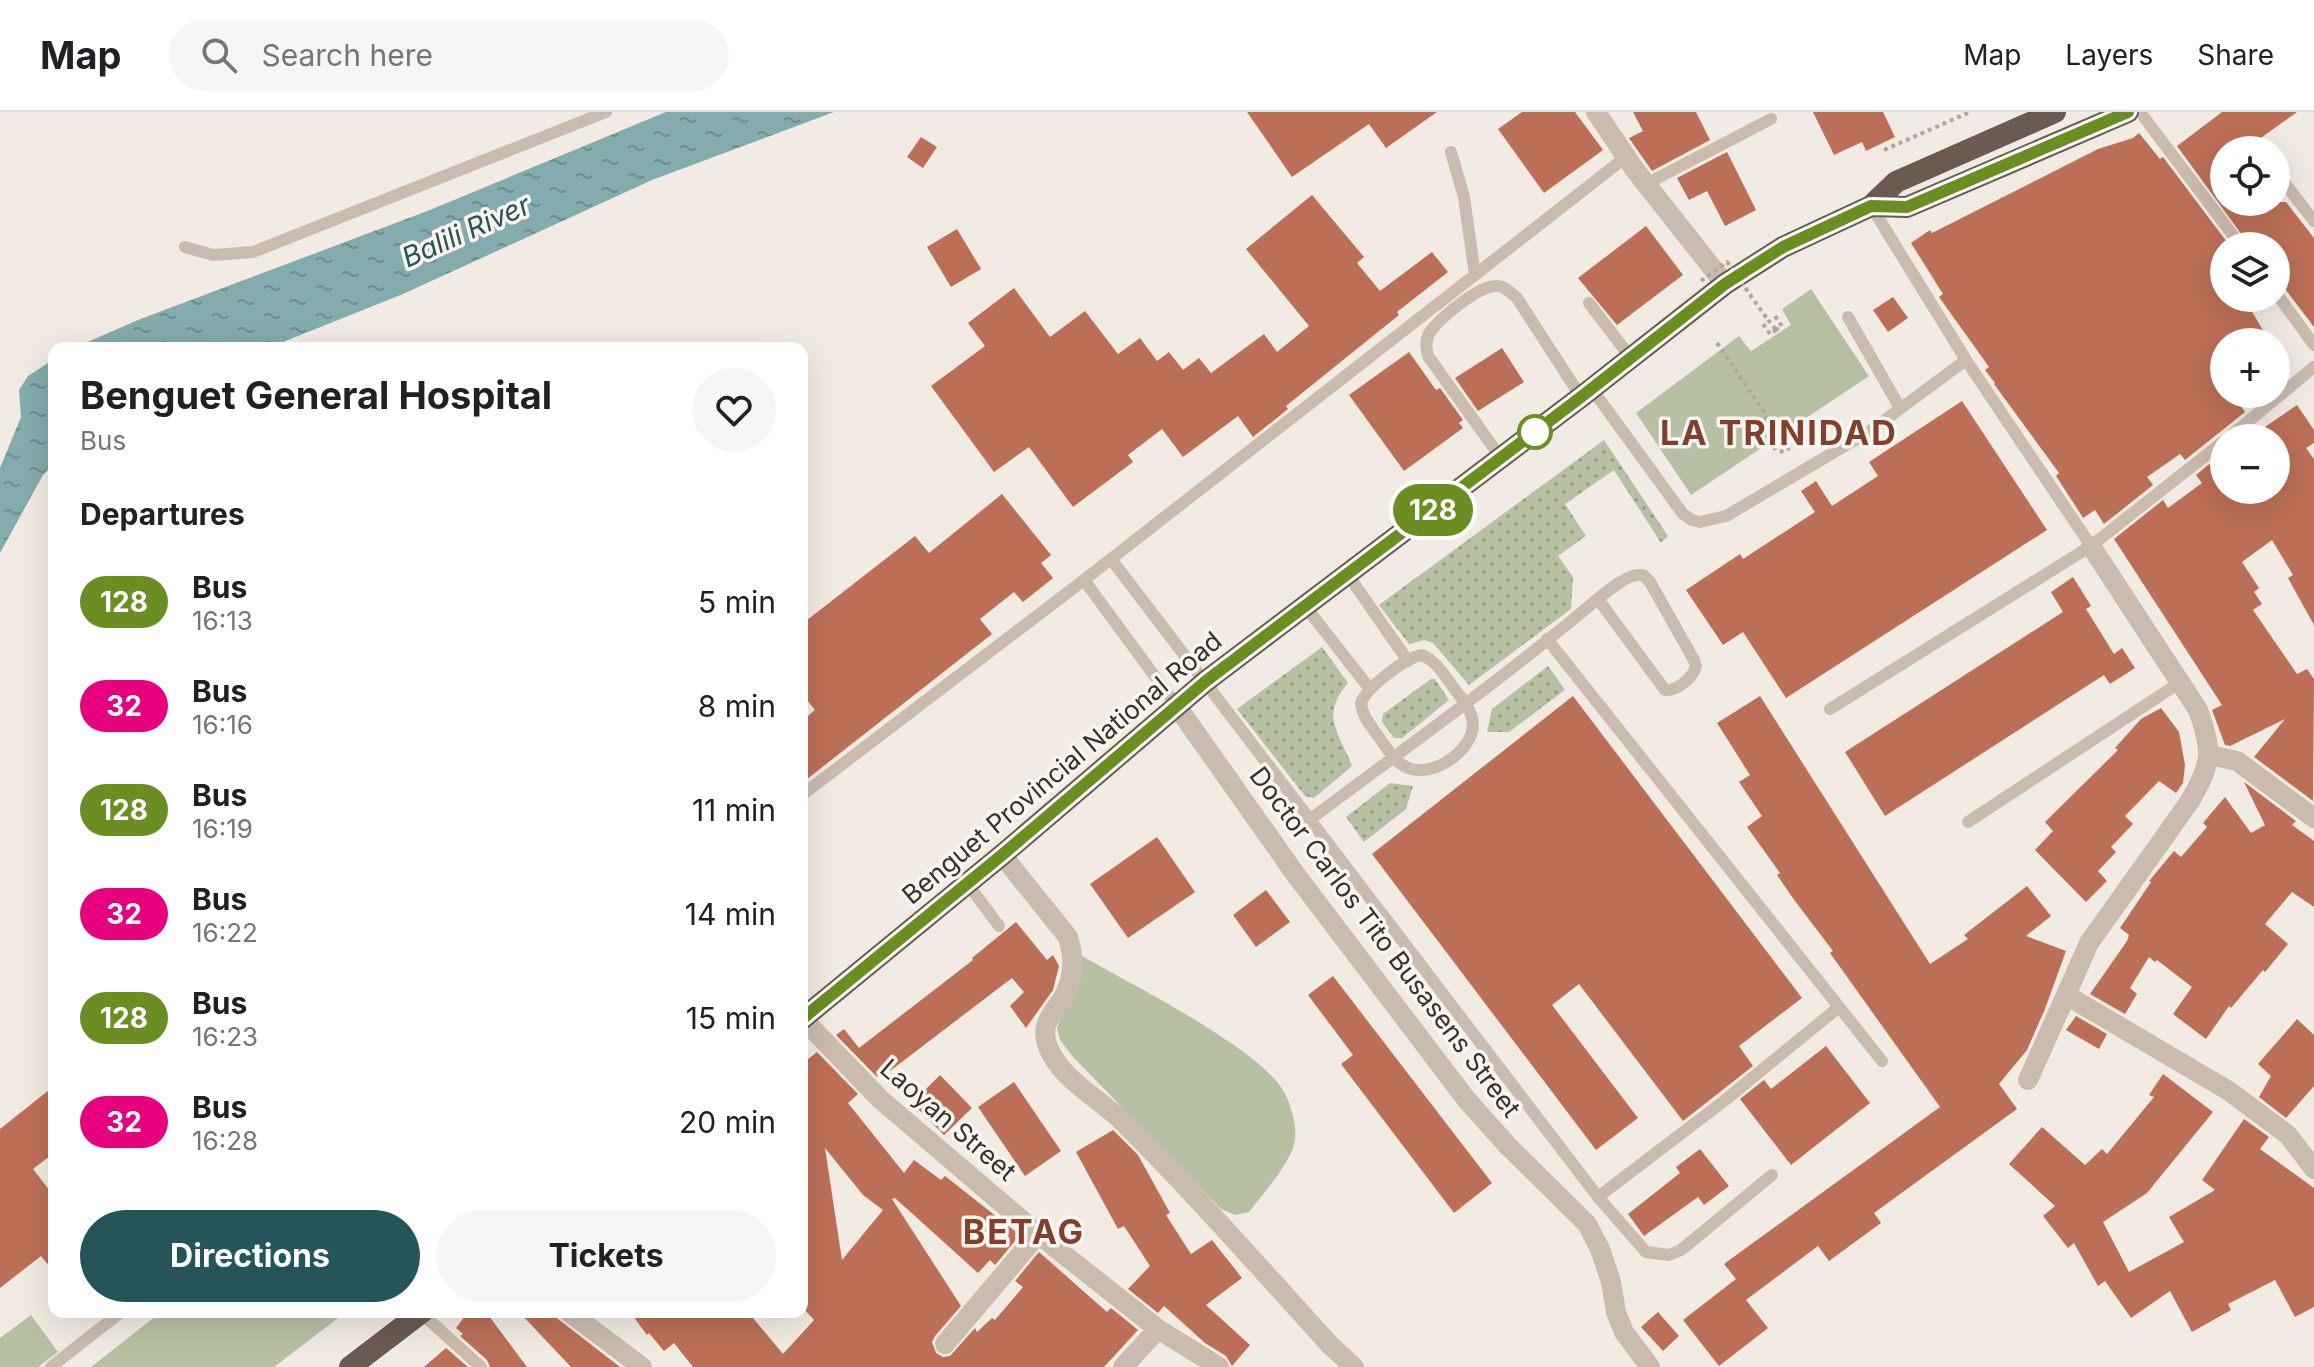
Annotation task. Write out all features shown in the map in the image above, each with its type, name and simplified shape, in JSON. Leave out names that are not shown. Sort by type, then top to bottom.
[{"type":"highway","name":"Benguet Provincial National Road","points":[[808,1014],[1002,855],[1206,681],[1725,284],[1783,247],[1871,206],[1896,182],[2055,112]]},
{"type":"highway","name":"Benguet Provincial National Road","points":[[1871,206],[1907,207],[2128,112]]},
{"type":"highway","points":[[350,1367],[413,1318]]},
{"type":"street","points":[[1596,112],[1646,184],[1725,284]]},
{"type":"street","points":[[2028,1080],[2089,943],[2190,801],[2201,782],[2210,755],[2198,710],[2091,546]]},
{"type":"street","name":"Doctor Carlos Tito Busasens Street","points":[[1176,705],[1296,875],[1466,1099],[1508,1146],[1587,1224],[1600,1249],[1624,1332],[1650,1367]]},
{"type":"street","points":[[2210,755],[2237,761],[2314,818]]},
{"type":"street","points":[[1002,855],[1068,937],[1073,952],[1073,970],[1064,995],[1045,1026],[1050,1055],[1066,1073],[1121,1120],[1354,1367]]},
{"type":"street","points":[[2066,995],[2229,1091],[2288,1135],[2314,1169]]},
{"type":"street","name":"Laoyan Street","points":[[808,1025],[880,1099],[1038,1234],[1158,1329],[1219,1367]]},
{"type":"street","points":[[945,1344],[1038,1234]]},
{"type":"street","points":[[577,1318],[642,1367]]},
{"type":"street","points":[[1123,1367],[1158,1329]]},
{"type":"lane","points":[[185,247],[213,255],[253,252],[606,112]]},
{"type":"lane","points":[[2140,112],[2230,232]]},
{"type":"lane","points":[[1646,184],[1771,119]]},
{"type":"lane","points":[[1451,152],[1464,197],[1475,275]]},
{"type":"lane","points":[[808,790],[1084,580],[1626,157]]},
{"type":"lane","points":[[2290,190],[2314,221]]},
{"type":"lane","points":[[1871,206],[1966,360],[2091,546]]},
{"type":"lane","points":[[1501,458],[1428,356],[1425,345],[1429,334],[1439,323],[1476,292],[1495,285],[1504,287],[1517,298],[1586,393],[1683,514],[1700,522],[1726,516],[1802,474],[1870,431],[1966,360]]},
{"type":"lane","points":[[1589,303],[1631,358]]},
{"type":"lane","points":[[2290,312],[2314,345]]},
{"type":"lane","points":[[1848,317],[1900,408]]},
{"type":"lane","points":[[2244,424],[2314,367]]},
{"type":"lane","points":[[1830,709],[2091,546],[2210,452]]},
{"type":"lane","points":[[1111,559],[1598,1197],[1646,1252],[1669,1255],[1681,1250],[1772,1175]]},
{"type":"lane","points":[[1348,575],[1408,661]]},
{"type":"lane","points":[[1308,821],[1466,703],[1598,599],[1630,576],[1643,575],[1650,582],[1694,660],[1696,666],[1693,674],[1674,690],[1665,690],[1598,599]]},
{"type":"lane","points":[[1084,580],[1176,705]]},
{"type":"lane","points":[[1305,606],[1370,689]]},
{"type":"lane","points":[[1547,639],[1882,1061]]},
{"type":"lane","points":[[1417,656],[1427,657],[1466,703],[1471,715],[1471,735],[1464,746],[1434,768],[1414,770],[1405,767],[1393,757],[1361,709],[1362,698],[1370,689],[1408,661],[1417,656]]},
{"type":"lane","points":[[1968,822],[2179,683]]},
{"type":"lane","points":[[967,883],[999,926]]},
{"type":"lane","points":[[1598,1197],[1724,1101],[1839,1007]]},
{"type":"lane","points":[[51,1367],[113,1318]]},
{"type":"lane","points":[[428,1318],[481,1367]]},
{"type":"path","points":[[1884,150],[1969,112]]},
{"type":"path","points":[[1701,281],[1727,262],[1776,330]]},
{"type":"path","points":[[1763,324],[1770,334],[1782,326],[1775,316]]},
{"type":"path","points":[[1717,343],[1766,415],[1787,423],[1795,434],[1795,443],[1784,452],[1776,450],[1767,440],[1766,415]]},
{"type":"path","points":[[1767,429],[1778,421]]},
{"type":"green space","points":[[1811,289],[1869,376],[1691,495],[1636,413],[1739,336],[1751,351],[1791,325],[1782,309]]},
{"type":"green space","points":[[1604,440],[1668,536],[1661,543],[1614,470],[1565,504],[1586,536],[1558,556],[1573,577],[1571,609],[1469,685],[1433,643],[1424,640],[1409,644],[1379,605]]},
{"type":"green space","points":[[1322,647],[1348,683],[1339,695],[1333,715],[1352,766],[1314,798],[1305,796],[1237,709]]},
{"type":"green space","points":[[1548,666],[1565,690],[1509,732],[1487,732],[1492,709]]},
{"type":"green space","points":[[1435,679],[1449,700],[1402,738],[1394,738],[1382,722],[1383,714]]},
{"type":"green space","points":[[1390,783],[1413,786],[1406,809],[1364,842],[1346,817]]},
{"type":"green space","points":[[1082,956],[1222,1037],[1271,1075],[1284,1092],[1294,1122],[1293,1149],[1276,1178],[1249,1212],[1235,1215],[1221,1209],[1060,1040],[1057,1028]]},
{"type":"green space","points":[[31,1315],[58,1352],[38,1367],[0,1367],[0,1338]]},
{"type":"green space","points":[[153,1318],[338,1318],[274,1367],[91,1367]]},
{"type":"water","name":"Balili River","points":[[666,112],[834,112],[652,180],[403,294],[283,342],[88,342],[138,320],[430,210]]},
{"type":"water","points":[[48,363],[48,470],[0,553],[0,468],[21,417],[19,390],[28,376]]},
{"type":"building","points":[[1247,112],[1437,112],[1386,148],[1369,124],[1292,177]]},
{"type":"building","points":[[1522,112],[1575,112],[1603,150],[1544,193],[1498,129]]},
{"type":"building","points":[[1633,112],[1696,112],[1710,140],[1652,171],[1629,138],[1643,131]]},
{"type":"building","points":[[1813,112],[1883,112],[1895,137],[1866,151],[1862,142],[1834,155]]},
{"type":"building","points":[[2222,112],[2297,112],[2264,136],[2210,136],[2210,191],[2177,146]]},
{"type":"building","points":[[2139,133],[2160,159],[2163,157],[2219,232],[2210,232],[2210,312],[2252,312],[2262,328],[2210,328],[2210,408],[2242,408],[2245,412],[2230,424],[2210,424],[2210,440],[2185,460],[2180,454],[2147,477],[2153,485],[2104,524],[2095,510],[2083,518],[2056,476],[2059,473],[1994,384],[1985,370],[1989,367],[1939,297],[1943,294],[1911,243],[1930,230],[1932,233],[2098,149],[2133,138]]},
{"type":"building","points":[[921,137],[937,147],[923,168],[907,157]]},
{"type":"building","points":[[1727,152],[1756,210],[1725,226],[1707,191],[1689,200],[1677,178]]},
{"type":"building","points":[[1312,195],[1364,257],[1357,263],[1380,291],[1432,252],[1448,272],[1397,312],[1399,315],[1286,406],[1288,409],[1253,437],[1238,416],[1183,457],[1162,429],[1128,455],[1133,462],[1073,507],[1029,447],[994,472],[931,386],[985,346],[968,323],[1014,288],[1050,337],[1085,311],[1118,354],[1140,338],[1157,361],[1169,352],[1183,370],[1199,358],[1211,373],[1264,334],[1277,352],[1309,326],[1246,249]]},
{"type":"building","points":[[2290,207],[2314,238],[2314,327],[2290,295],[2290,232],[2240,232],[2228,216],[2290,216]]},
{"type":"building","points":[[1646,226],[1683,275],[1617,325],[1578,278]]},
{"type":"building","points":[[957,229],[981,269],[951,287],[927,247]]},
{"type":"building","points":[[1893,297],[1908,318],[1888,332],[1873,310]]},
{"type":"building","points":[[1502,348],[1524,382],[1478,411],[1455,378]]},
{"type":"building","points":[[1409,352],[1436,390],[1440,388],[1463,420],[1459,423],[1463,428],[1404,471],[1349,395]]},
{"type":"building","points":[[1962,401],[2047,530],[1786,698],[1743,632],[1723,645],[1686,590],[1740,554],[1743,559],[1815,512],[1801,491],[1816,481],[1832,506],[1878,476],[1869,462]]},
{"type":"building","points":[[2297,405],[2314,430],[2314,443],[2306,448],[2314,459],[2314,625],[2288,578],[2293,575],[2272,540],[2242,562],[2259,588],[2254,592],[2262,604],[2253,610],[2297,674],[2307,669],[2314,679],[2313,801],[2254,757],[2285,719],[2230,746],[2225,745],[2212,710],[2222,705],[2114,539],[2163,500],[2168,508],[2202,483],[2196,475],[2210,464],[2210,504],[2290,504],[2290,424],[2269,424]]},
{"type":"building","points":[[1002,494],[1051,555],[1041,563],[1053,578],[1023,602],[1014,592],[980,619],[992,634],[808,778],[808,716],[815,710],[808,701],[808,619],[915,536],[929,553]]},
{"type":"building","points":[[2073,577],[2091,606],[2086,609],[2114,654],[2122,648],[2135,668],[2110,684],[2104,675],[1885,816],[1845,752],[2063,612],[2051,592]]},
{"type":"building","points":[[1573,696],[1802,998],[1739,1046],[1753,1066],[1683,1121],[1579,984],[1552,1005],[1638,1118],[1596,1150],[1372,854]]},
{"type":"building","points":[[1760,696],[1930,964],[1968,939],[1964,935],[2027,886],[2051,916],[2026,936],[2066,951],[2027,1050],[1999,1084],[2017,1109],[1874,1213],[1881,1223],[1829,1261],[1818,1246],[1746,1300],[1768,1328],[1719,1366],[1683,1320],[1736,1279],[1724,1264],[1940,1107],[1830,953],[1833,951],[1795,901],[1777,875],[1780,873],[1747,827],[1762,816],[1739,782],[1750,775],[1717,723]]},
{"type":"building","points":[[2161,708],[2179,732],[2185,765],[2183,783],[2176,793],[2159,781],[2125,816],[2133,824],[2111,847],[2116,852],[2098,871],[2107,881],[2086,902],[2035,850],[2053,831],[2045,822],[2118,750],[2115,748],[2141,719]]},
{"type":"building","points":[[2244,782],[2296,821],[2292,825],[2314,841],[2314,907],[2292,892],[2265,924],[2288,944],[2231,1008],[2229,1006],[2206,1039],[2173,1014],[2192,987],[2157,960],[2155,962],[2149,957],[2130,988],[2137,994],[2125,1014],[2090,994],[2127,941],[2129,935],[2120,928],[2149,881],[2174,851],[2181,857],[2207,827],[2203,823],[2225,797],[2251,833],[2265,825]]},
{"type":"building","points":[[1157,837],[1195,892],[1128,938],[1090,884]]},
{"type":"building","points":[[1266,890],[1290,922],[1256,947],[1233,915]]},
{"type":"building","points":[[1016,922],[1047,960],[1053,955],[1059,966],[1053,990],[1026,1028],[1010,1006],[1024,992],[1012,978],[890,1071],[888,1068],[877,1077],[836,1035],[844,1029],[859,1048],[973,960]]},
{"type":"building","points":[[1333,976],[1492,1183],[1454,1213],[1341,1064],[1353,1055],[1308,995]]},
{"type":"building","points":[[2076,1016],[2107,1034],[2099,1049],[2066,1030]]},
{"type":"building","points":[[2297,1019],[2314,1035],[2314,1086],[2286,1118],[2259,1097],[2271,1076],[2258,1064]]},
{"type":"building","points":[[1826,1046],[1870,1103],[1791,1165],[1740,1099],[1764,1080],[1771,1089]]},
{"type":"building","points":[[817,1052],[858,1094],[848,1103],[904,1173],[914,1160],[941,1180],[945,1176],[1020,1235],[995,1265],[990,1260],[978,1273],[895,1198],[892,1199],[961,1306],[935,1336],[932,1342],[936,1353],[943,1357],[950,1356],[975,1328],[977,1332],[992,1318],[995,1320],[1023,1287],[1015,1281],[1039,1252],[1107,1312],[1111,1308],[1138,1330],[1104,1367],[693,1367],[674,1343],[664,1351],[634,1318],[753,1318],[783,1354],[814,1320],[808,1314],[808,1059]],"holes":[[[825,1148],[863,1195],[883,1210],[842,1260]]]},
{"type":"building","points":[[2163,1074],[2213,1112],[2147,1193],[2103,1222],[2129,1272],[2184,1242],[2169,1217],[2215,1190],[2202,1180],[2244,1119],[2269,1137],[2260,1149],[2314,1188],[2314,1307],[2295,1317],[2275,1280],[2228,1304],[2231,1310],[2192,1332],[2170,1291],[2131,1318],[2105,1281],[2098,1286],[2074,1243],[2068,1248],[2043,1216],[2055,1206],[2009,1164],[2042,1127],[2085,1165],[2102,1149],[2107,1154],[2154,1097],[2149,1095]]},
{"type":"building","points":[[940,1075],[972,1108],[944,1135],[912,1103]]},
{"type":"building","points":[[1014,1082],[1061,1151],[1025,1176],[978,1107]]},
{"type":"building","points":[[48,1091],[48,1158],[33,1169],[48,1188],[48,1265],[41,1256],[0,1288],[0,1129]]},
{"type":"building","points":[[1113,1130],[1138,1155],[1170,1213],[1166,1215],[1191,1254],[1212,1240],[1242,1278],[1206,1305],[1250,1345],[1232,1366],[1226,1356],[1205,1343],[1164,1306],[1158,1313],[1128,1289],[1150,1266],[1124,1226],[1118,1229],[1076,1152]]},
{"type":"building","points":[[1700,1149],[1729,1186],[1704,1205],[1698,1197],[1644,1236],[1628,1214],[1680,1173],[1676,1167]]},
{"type":"building","points":[[1658,1312],[1679,1336],[1663,1351],[1641,1327]]},
{"type":"building","points":[[464,1318],[490,1318],[527,1367],[490,1367],[456,1328]]},
{"type":"building","points":[[525,1318],[557,1318],[620,1367],[571,1367]]},
{"type":"building","points":[[446,1348],[468,1367],[424,1367]]},
{"type":"bus line","name":"128","points":[[808,1014],[1002,855],[1206,681],[1725,284],[1783,247],[1871,206],[1907,207],[2128,112]]},
{"type":"district","name":"LA TRINIDAD","points":[[1779,433]]},
{"type":"district","name":"BETAG","points":[[1024,1232]]}]
